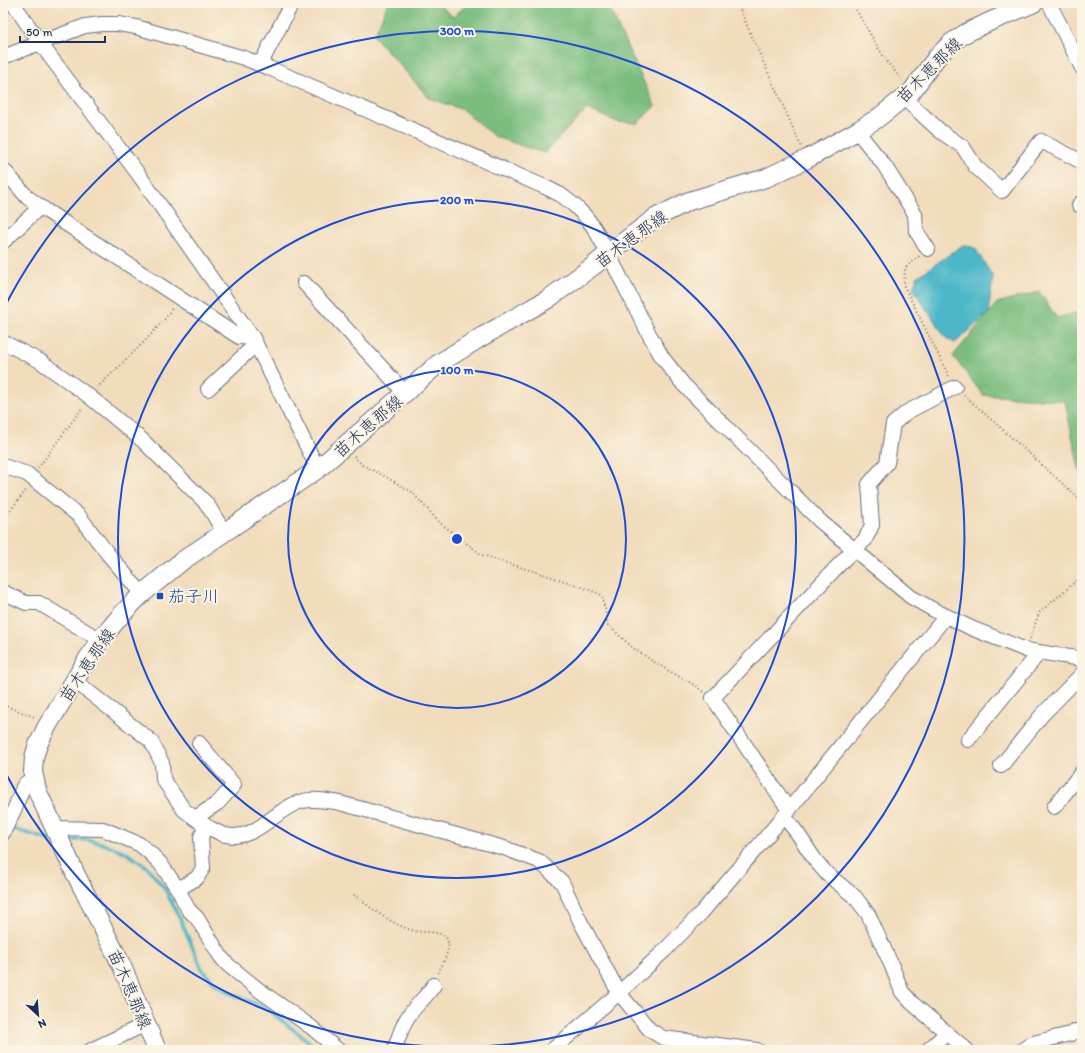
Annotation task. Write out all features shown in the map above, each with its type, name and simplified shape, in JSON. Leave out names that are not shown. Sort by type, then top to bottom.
[{"type":"main road","name":"苗木恵那線","points":[[157,1050],[121,964],[75,873],[33,778],[34,756],[38,745],[100,640],[123,613],[142,594],[182,561],[318,469],[438,364],[548,299],[656,218],[680,205],[766,178],[806,159],[858,131],[908,94],[937,57],[951,43],[966,33],[988,22],[1031,4]]},
{"type":"street","points":[[13,3],[40,43],[139,175],[254,341],[318,469]]},
{"type":"street","points":[[260,64],[292,3]]},
{"type":"street","points":[[1049,3],[1082,68]]},
{"type":"street","points":[[3,57],[85,26],[118,24],[143,29],[260,64],[556,192],[574,205],[595,229],[662,357],[683,384],[820,521],[911,597],[946,616],[1033,651],[1082,659]]},
{"type":"street","points":[[908,94],[940,131],[963,147],[975,166],[1002,191],[1041,141],[1082,162]]},
{"type":"street","points":[[858,131],[884,165],[915,214],[916,231],[928,249]]},
{"type":"street","points":[[3,169],[27,197],[40,207],[239,337],[254,341]]},
{"type":"street","points":[[3,242],[40,207]]},
{"type":"street","points":[[304,284],[405,392]]},
{"type":"street","points":[[208,389],[254,341]]},
{"type":"street","points":[[3,342],[40,362],[90,397],[142,440],[207,504],[224,532]]},
{"type":"street","points":[[955,387],[907,412],[893,424],[887,463],[869,484],[872,525],[865,540],[853,550],[713,698],[787,813],[798,834],[815,860],[827,874],[855,897],[868,914],[902,992],[912,1003],[967,1050]]},
{"type":"street","points":[[3,466],[28,474],[79,516],[108,554],[142,594]]},
{"type":"street","points":[[3,592],[26,603],[39,603],[100,640]]},
{"type":"street","points":[[552,1050],[619,993],[664,952],[702,912],[787,813],[946,616]]},
{"type":"street","points":[[968,740],[1033,651]]},
{"type":"street","points":[[1001,766],[1042,715],[1082,674]]},
{"type":"street","points":[[75,681],[151,741],[162,763],[163,779],[184,810],[201,822],[225,835],[236,836],[247,834],[289,807],[302,801],[319,799],[340,803],[504,848],[539,861],[562,882],[580,921],[619,993],[650,1030],[663,1038],[758,1050]]},
{"type":"street","points":[[178,889],[197,878],[203,868],[201,822],[234,785],[199,743]]},
{"type":"street","points":[[1054,807],[1082,772]]},
{"type":"street","points":[[3,833],[10,820],[23,786],[33,778]]},
{"type":"street","points":[[58,837],[103,829],[139,844],[160,863],[178,889],[188,909],[197,918],[221,957],[228,965],[259,990],[311,1027],[338,1050]]},
{"type":"street","points":[[394,1050],[405,1021],[434,985]]},
{"type":"street","points":[[91,1050],[146,1024]]},
{"type":"street","points":[[1022,1050],[1033,1042],[1082,1030]]},
{"type":"street","points":[[928,1050],[947,1033]]},
{"type":"path","points":[[737,3],[806,159]]},
{"type":"path","points":[[852,3],[886,61],[908,94]]},
{"type":"path","points":[[928,249],[905,268],[904,286],[955,387],[1082,501]]},
{"type":"path","points":[[3,520],[90,397],[164,320],[179,298]]},
{"type":"path","points":[[345,446],[362,465],[379,472],[412,492],[439,522],[482,555],[577,584],[602,595],[608,625],[633,648],[657,664],[696,686],[709,698],[713,698]]},
{"type":"path","points":[[1033,651],[1039,613],[1082,576]]},
{"type":"path","points":[[3,705],[50,723]]},
{"type":"path","points":[[354,895],[376,912],[405,928],[442,934],[447,939],[447,952],[434,985]]},
{"type":"green space","points":[[388,3],[437,3],[453,17],[469,3],[607,3],[655,106],[638,123],[617,122],[587,109],[544,153],[495,137],[463,110],[429,98],[374,36]]},
{"type":"green space","points":[[1039,292],[1057,318],[1082,311],[1082,473],[1079,469],[1065,401],[983,395],[953,356],[997,303]]},
{"type":"water","points":[[963,245],[975,248],[993,277],[988,314],[955,343],[946,338],[913,289],[917,277]]},
{"type":"waterway","points":[[10,828],[54,840]]},
{"type":"waterway","points":[[66,840],[87,840],[101,843],[125,852],[147,867],[165,889],[202,969],[215,984],[232,994],[264,1007],[320,1050]]},
{"type":"place","name":"茄子川","points":[[160,596]]}]
